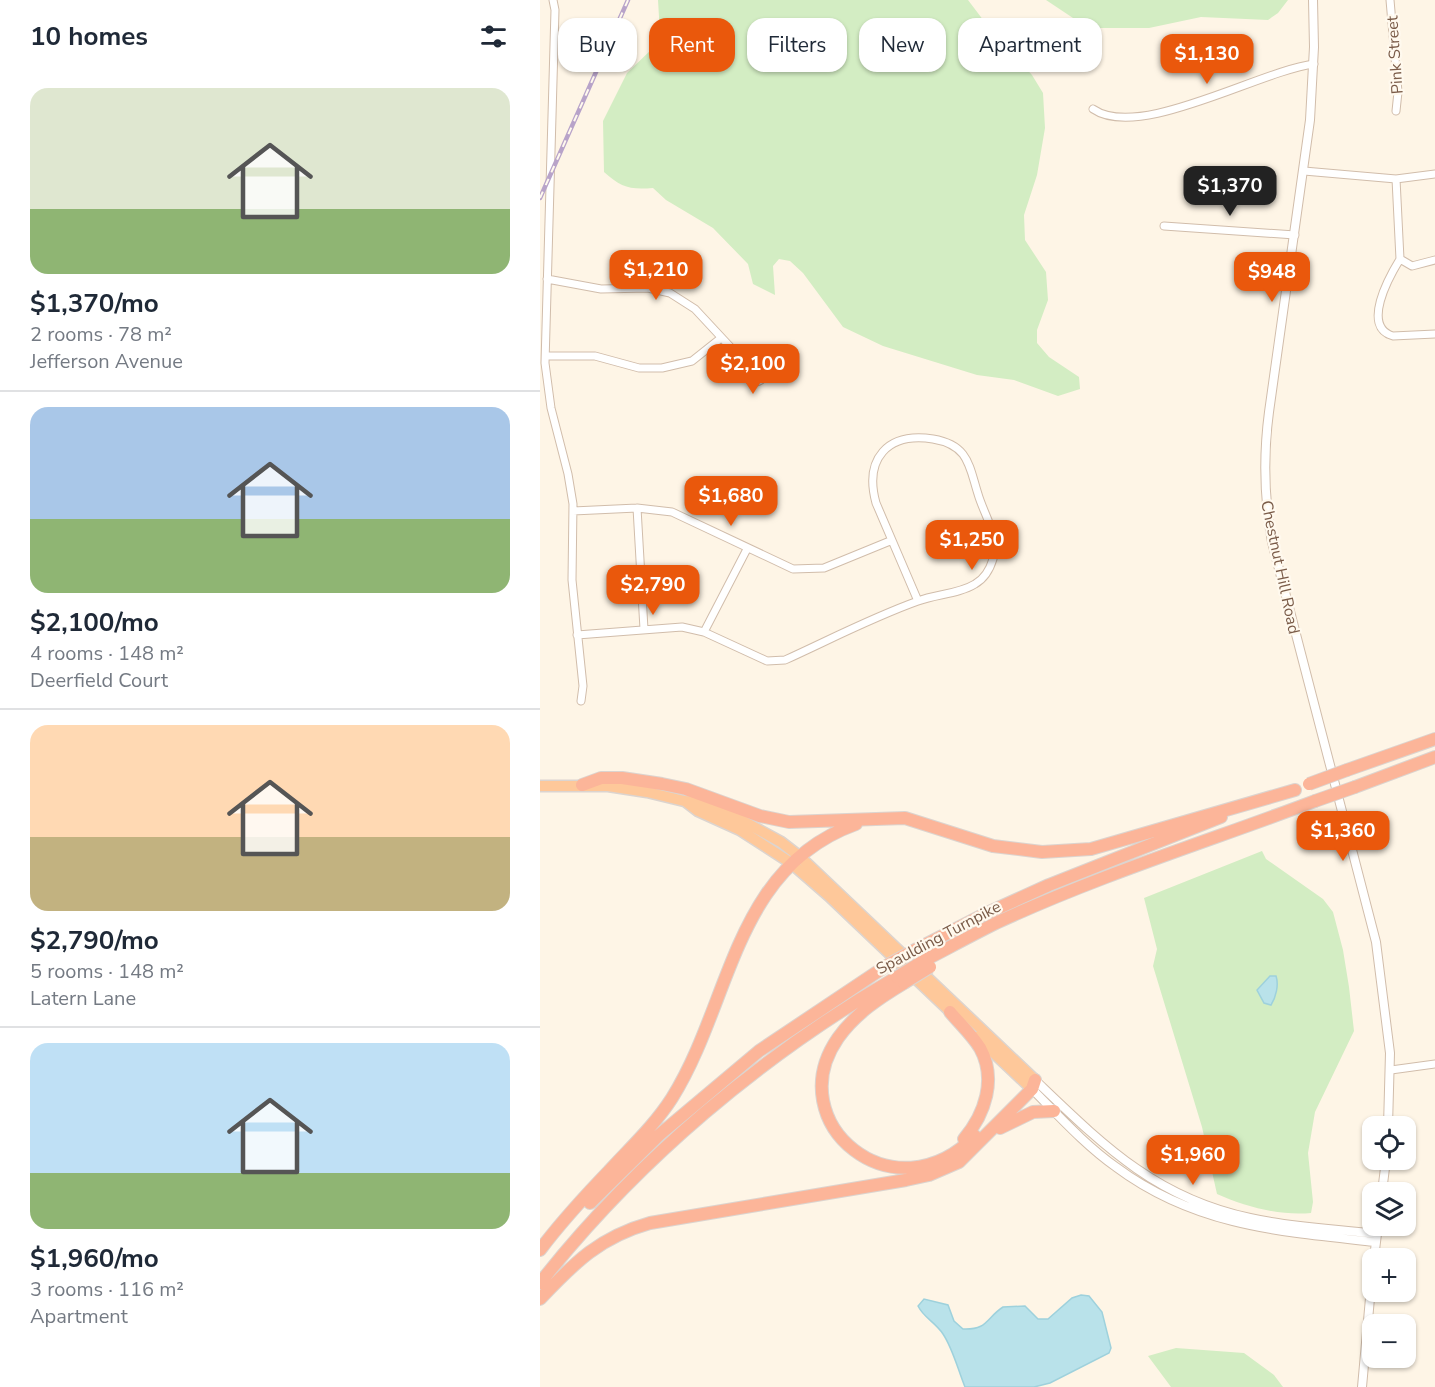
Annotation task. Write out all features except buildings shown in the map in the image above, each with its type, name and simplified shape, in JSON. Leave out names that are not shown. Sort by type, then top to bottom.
[{"type":"highway","name":"Spaulding Turnpike","points":[[540,1260],[614,1177],[699,1100],[759,1051],[885,966],[985,914],[1104,862],[1295,789],[1435,739]]},
{"type":"highway","name":"Spaulding Turnpike","points":[[540,1282],[601,1212],[692,1125],[744,1081],[814,1029],[997,923],[1152,860],[1430,759]]},
{"type":"highway","points":[[582,785],[601,778],[621,778],[686,789],[760,816],[789,822],[905,818],[921,821],[971,840],[1000,848],[1058,852],[1091,849],[1295,789]]},
{"type":"highway","points":[[540,786],[608,786],[684,801],[702,802],[781,842],[830,896],[950,1012],[1031,1084]]},
{"type":"highway","points":[[540,1250],[599,1181],[647,1131],[672,1098],[686,1073],[753,913],[780,873],[824,837],[874,818]]},
{"type":"highway","points":[[795,859],[1031,1084]]},
{"type":"highway","points":[[900,980],[867,1007],[838,1038],[827,1060],[823,1085],[824,1100],[832,1125],[842,1140],[866,1159],[887,1167],[902,1168],[938,1161],[952,1156],[967,1144],[1031,1084]]},
{"type":"highway","points":[[938,1161],[965,1139],[978,1122],[985,1105],[988,1086],[987,1068],[980,1048],[950,1012]]},
{"type":"highway","points":[[980,1143],[1031,1084]]},
{"type":"highway","points":[[540,1299],[579,1259],[607,1239],[633,1228],[650,1223],[928,1175],[959,1162],[997,1129],[1024,1115],[1041,1110],[1054,1111]]},
{"type":"street","points":[[553,0],[555,10],[546,356],[549,393],[568,474],[573,511],[572,580],[583,686],[581,701]]},
{"type":"street","name":"Chestnut Hill Road","points":[[1313,0],[1314,64],[1304,171],[1266,430],[1264,467],[1266,501],[1272,542],[1376,942],[1391,1071],[1389,1116]]},
{"type":"street","name":"Pink Street","points":[[1390,0],[1398,92],[1396,111]]},
{"type":"street","points":[[1094,109],[1107,117],[1118,119],[1152,115],[1286,69],[1314,64]]},
{"type":"street","points":[[1304,171],[1396,179],[1435,174]]},
{"type":"street","points":[[1396,179],[1400,259],[1383,294],[1377,318],[1378,324],[1387,334],[1393,336],[1435,334]]},
{"type":"street","points":[[1164,226],[1296,235]]},
{"type":"street","points":[[1400,259],[1412,266],[1435,260]]},
{"type":"street","points":[[547,279],[601,289],[640,287],[664,291],[695,309],[748,366]]},
{"type":"street","points":[[546,356],[595,356],[639,368],[662,368],[692,361],[722,338]]},
{"type":"street","points":[[577,635],[682,627],[704,632],[767,661],[785,660],[918,601],[974,585],[985,575],[993,560],[995,538],[977,491],[973,470],[959,449],[947,443],[922,438],[897,442],[883,451],[874,463],[872,489],[890,541],[918,601]]},
{"type":"street","points":[[637,508],[644,629]]},
{"type":"street","points":[[573,511],[657,508],[672,512],[793,569],[812,570],[841,562],[890,541]]},
{"type":"street","points":[[704,632],[747,549]]},
{"type":"street","points":[[1391,1071],[1435,1064]]},
{"type":"street","points":[[1031,1084],[1054,1111],[1120,1171],[1188,1208],[1228,1222],[1263,1229],[1362,1233]]},
{"type":"street","points":[[1031,1084],[1115,1155],[1146,1176],[1185,1197],[1250,1218],[1362,1232]]},
{"type":"street","points":[[1362,1387],[1370,1302]]},
{"type":"green space","points":[[658,0],[968,0],[982,18],[958,18],[958,72],[1029,72],[1043,93],[1045,128],[1037,175],[1024,215],[1025,240],[1046,272],[1048,300],[1037,330],[1037,343],[1049,357],[1079,377],[1080,389],[1058,396],[1014,380],[977,375],[883,346],[843,327],[803,273],[790,261],[779,259],[773,266],[775,295],[753,284],[748,264],[713,228],[666,200],[653,188],[626,186],[604,172],[603,121],[627,73],[637,72],[637,63],[649,52],[649,72],[735,72],[735,18],[659,18]]},
{"type":"green space","points":[[1046,0],[1288,0],[1278,13],[1268,20],[1201,17],[1149,28],[1102,28],[1102,18],[1073,18]]},
{"type":"green space","points":[[1262,851],[1266,859],[1323,899],[1333,912],[1343,950],[1349,987],[1354,1031],[1315,1112],[1308,1153],[1313,1202],[1311,1213],[1264,1210],[1217,1194],[1202,1127],[1153,966],[1157,949],[1144,898]]},
{"type":"green space","points":[[1176,1348],[1244,1353],[1274,1375],[1283,1387],[1171,1387],[1148,1356]]},
{"type":"water","points":[[1270,976],[1276,976],[1277,983],[1276,995],[1271,1005],[1264,1003],[1257,990]]},
{"type":"water","points":[[1081,1295],[1089,1296],[1102,1312],[1111,1348],[1109,1353],[1050,1383],[1034,1387],[965,1387],[947,1340],[918,1306],[924,1299],[948,1305],[954,1321],[963,1329],[971,1329],[982,1325],[1003,1307],[1025,1306],[1038,1319],[1048,1319],[1072,1298]]},
{"type":"railway","points":[[540,198],[628,0]]}]
